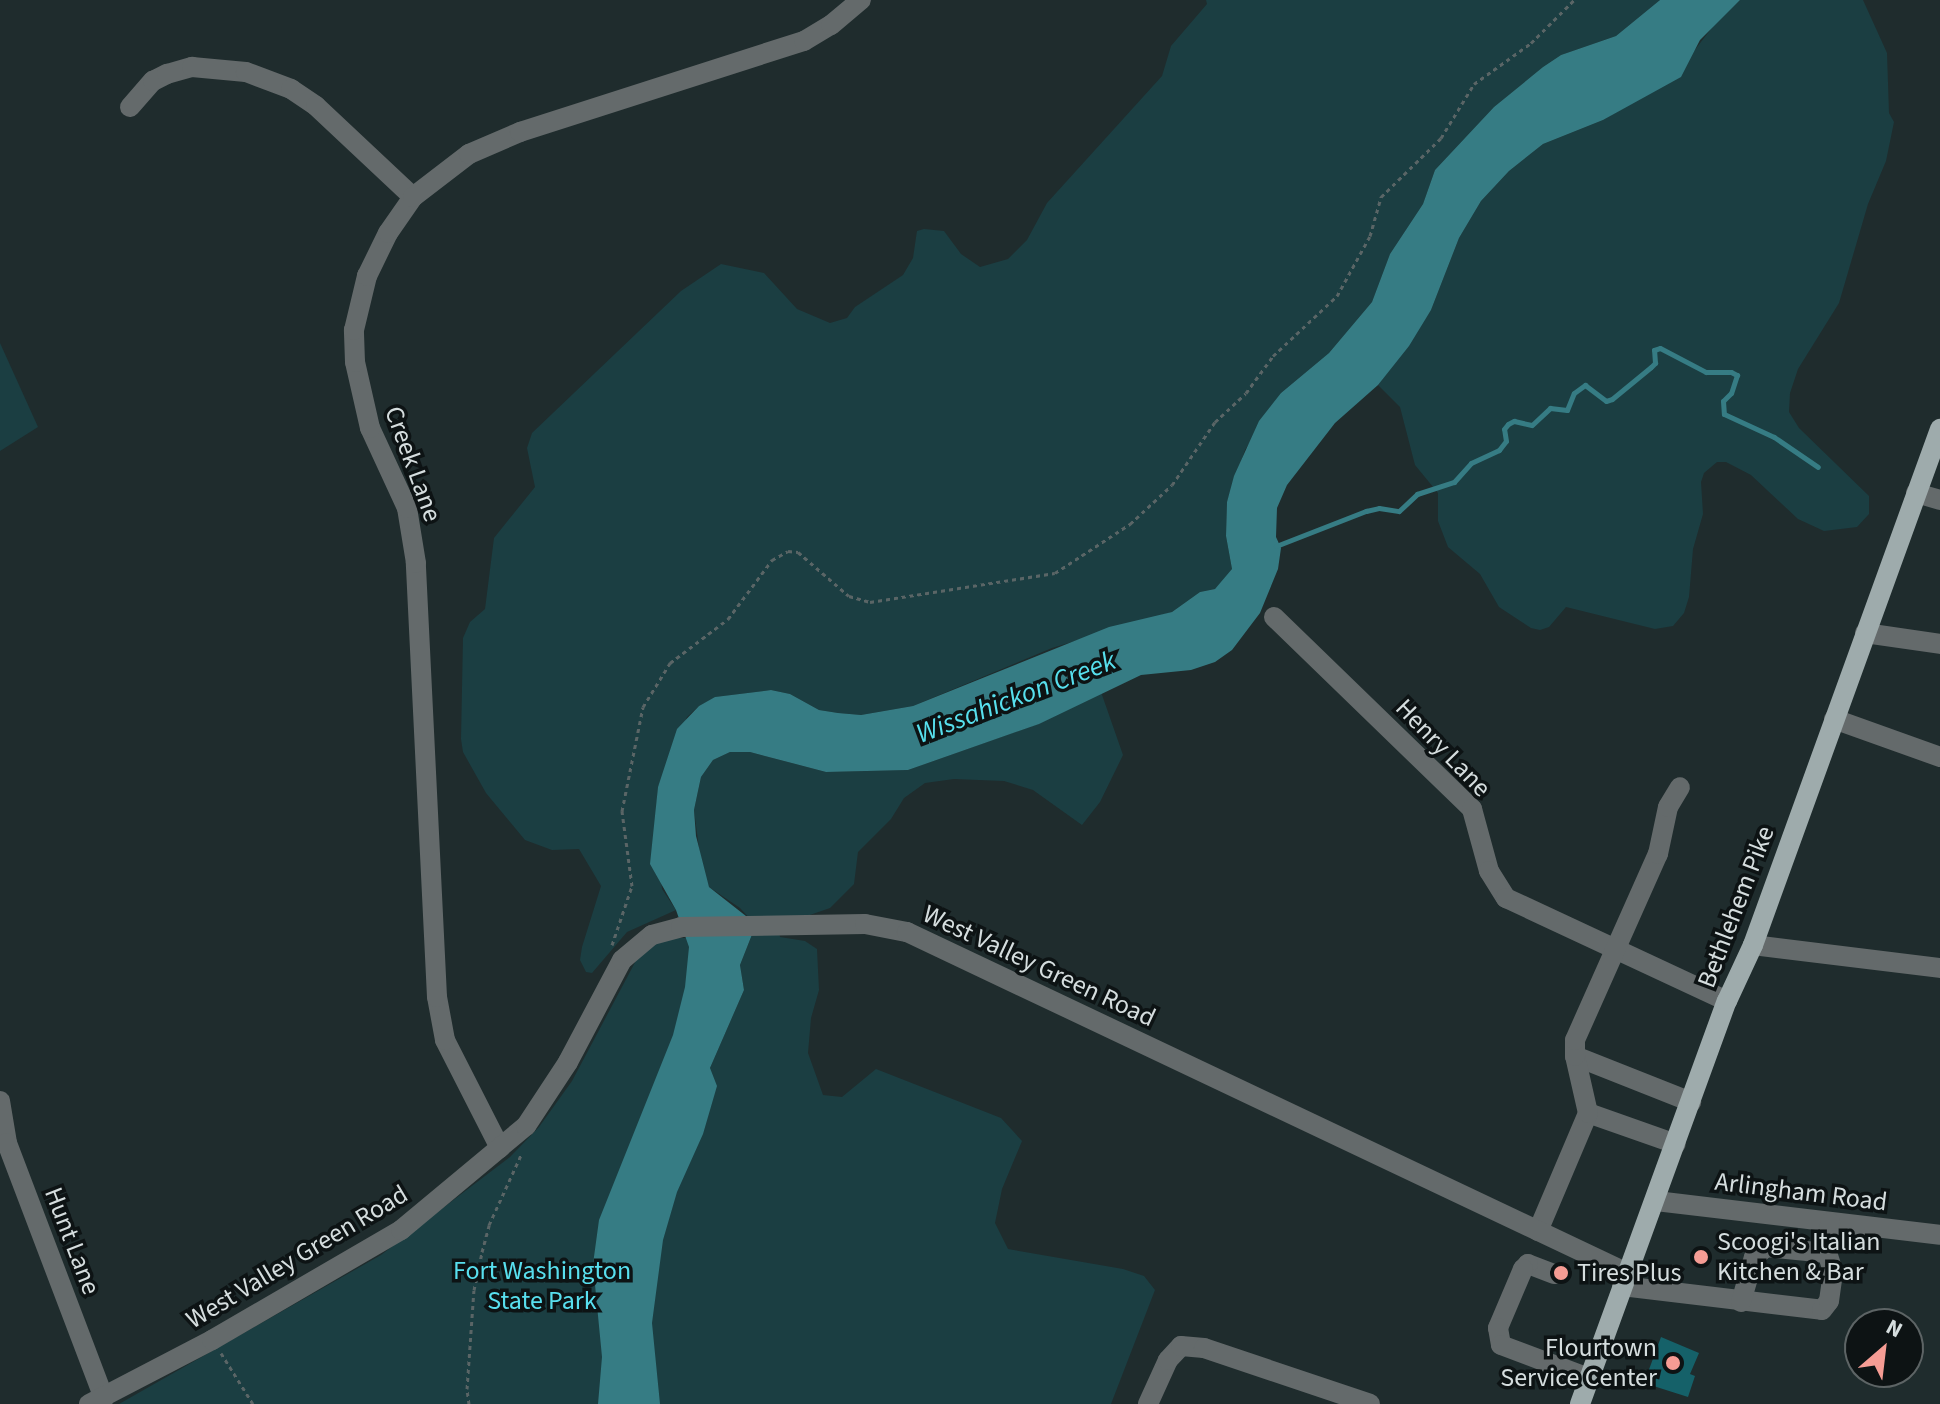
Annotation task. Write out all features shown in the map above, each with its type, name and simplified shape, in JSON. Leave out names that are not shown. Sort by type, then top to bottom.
[{"type":"main road","name":"Bethlehem Pike","points":[[1580,1404],[1727,1001],[1753,945],[1940,429]]},
{"type":"street","name":"Creek Lane","points":[[500,1148],[445,1040],[437,985],[411,523],[402,494],[370,428],[355,362],[354,330],[367,276],[388,233],[413,197],[449,166],[494,142],[804,41],[831,25],[861,0]]},
{"type":"street","points":[[130,107],[153,81],[167,74],[192,67],[246,72],[280,84],[316,106],[413,197]]},
{"type":"street","points":[[1916,493],[1940,500]]},
{"type":"street","name":"Henry Lane","points":[[1274,617],[1472,809],[1489,871],[1506,898],[1727,1001]]},
{"type":"street","points":[[1865,633],[1940,644]]},
{"type":"street","points":[[1834,719],[1940,757]]},
{"type":"street","points":[[1538,1231],[1588,1113],[1575,1056],[1575,1040],[1658,854],[1668,807],[1680,787]]},
{"type":"street","name":"West Valley Green Road","points":[[96,1401],[212,1340],[401,1230],[526,1126],[568,1062],[622,960],[652,935],[681,927],[865,924],[907,932],[1538,1231],[1625,1280],[1741,1302],[1822,1310],[1829,1301],[1830,1262]]},
{"type":"street","points":[[1753,945],[1940,968]]},
{"type":"street","points":[[1575,1056],[1691,1102]]},
{"type":"street","name":"Hunt Lane","points":[[0,1101],[7,1143],[96,1401]]},
{"type":"street","points":[[1588,1113],[1676,1144]]},
{"type":"street","name":"Arlingham Road","points":[[1656,1201],[1940,1235]]},
{"type":"street","points":[[1741,1302],[1754,1257],[1766,1247],[1830,1262],[1830,1222]]},
{"type":"street","points":[[1554,1274],[1528,1264],[1523,1269],[1498,1328],[1501,1345],[1589,1378]]},
{"type":"street","points":[[1148,1404],[1168,1360],[1181,1346],[1204,1348],[1370,1404]]},
{"type":"path","points":[[626,905],[633,875],[622,811],[643,707],[670,663],[728,619],[772,560],[788,551],[798,552],[808,557],[849,596],[870,602],[1055,573],[1130,524],[1172,485],[1215,422],[1246,393],[1273,356],[1337,296],[1366,245],[1381,197],[1441,138],[1474,84],[1531,43],[1574,0]]},
{"type":"path","points":[[469,1404],[467,1389],[474,1290],[482,1252],[489,1225],[526,1145]]},
{"type":"path","points":[[212,1340],[253,1404]]},
{"type":"green space","points":[[1206,0],[1660,0],[1616,36],[1561,55],[1543,67],[1494,107],[1435,170],[1423,204],[1390,254],[1372,302],[1329,353],[1281,393],[1245,450],[1227,502],[1226,536],[1232,569],[1226,580],[1215,589],[1200,592],[1172,612],[1052,648],[913,706],[861,715],[838,713],[819,710],[790,694],[771,690],[716,697],[699,706],[687,717],[658,787],[656,813],[662,889],[676,910],[627,932],[592,973],[586,972],[580,960],[582,947],[601,886],[579,849],[552,850],[525,840],[486,793],[463,752],[461,739],[463,638],[470,622],[485,609],[494,538],[535,487],[527,448],[532,433],[681,291],[721,264],[764,273],[797,309],[830,323],[847,318],[855,307],[903,275],[913,258],[917,231],[944,231],[961,254],[980,267],[1008,259],[1027,240],[1047,203],[1162,76],[1171,46],[1207,4]]},
{"type":"green space","points":[[1740,0],[1863,0],[1887,53],[1889,113],[1894,122],[1886,161],[1868,204],[1839,303],[1798,369],[1790,393],[1789,412],[1799,428],[1869,496],[1869,514],[1857,527],[1824,531],[1798,519],[1751,475],[1726,462],[1717,462],[1704,473],[1701,482],[1703,514],[1693,549],[1689,597],[1684,613],[1673,626],[1655,629],[1566,607],[1549,627],[1540,630],[1531,628],[1499,607],[1480,574],[1448,547],[1438,521],[1438,493],[1415,465],[1400,407],[1378,385],[1431,310],[1459,238],[1481,201],[1509,171],[1543,144],[1603,120],[1649,93],[1691,55],[1717,21]]},
{"type":"green space","points":[[0,343],[38,427],[0,451]]},
{"type":"green space","name":"Fort Washington State Park","points":[[1101,692],[1123,755],[1100,802],[1082,825],[1033,790],[1004,781],[954,779],[925,783],[904,798],[891,819],[858,852],[854,884],[830,908],[804,917],[777,919],[780,937],[805,941],[817,949],[819,990],[811,1018],[808,1053],[823,1095],[842,1097],[876,1069],[1001,1118],[1022,1141],[1002,1189],[995,1223],[1008,1249],[1123,1269],[1144,1276],[1155,1290],[1111,1404],[119,1404],[381,1255],[510,1157],[539,1127],[572,1081],[648,938],[710,938],[710,1068],[744,990],[740,965],[753,932],[751,920],[740,908],[709,887],[701,864],[694,810],[701,777],[713,760],[730,752],[750,752],[826,772],[908,770],[1038,724]]},
{"type":"water","name":"Wissahickon Creek","points":[[1660,0],[1740,0],[1700,40],[1681,77],[1603,120],[1543,144],[1509,171],[1481,201],[1459,238],[1431,310],[1409,346],[1378,385],[1335,423],[1287,485],[1277,508],[1276,537],[1281,548],[1278,569],[1260,613],[1232,650],[1215,662],[1191,670],[1141,675],[1039,724],[908,770],[826,772],[750,752],[730,752],[713,760],[701,777],[694,810],[696,836],[709,887],[751,920],[753,932],[740,965],[744,990],[710,1068],[717,1086],[703,1134],[677,1192],[663,1240],[652,1323],[660,1404],[598,1404],[602,1357],[593,1264],[599,1220],[673,1035],[685,987],[689,947],[676,910],[650,864],[658,787],[677,729],[699,706],[715,697],[771,690],[790,694],[819,710],[838,713],[861,715],[913,706],[1109,627],[1172,612],[1200,592],[1215,589],[1232,569],[1226,536],[1227,502],[1234,476],[1259,421],[1281,393],[1329,353],[1372,302],[1390,254],[1423,204],[1435,170],[1494,107],[1543,67],[1561,55],[1616,36]]},
{"type":"building","name":"Flourtown Service Center","points":[[1661,1337],[1699,1353],[1690,1374],[1695,1376],[1688,1397],[1644,1383]]},
{"type":"waterway","points":[[1276,546],[1366,511],[1379,508],[1399,511],[1417,494],[1454,482],[1471,463],[1499,450],[1506,441],[1504,429],[1508,424],[1514,421],[1532,425],[1550,408],[1567,410],[1574,393],[1585,385],[1606,401],[1612,399],[1655,363],[1654,350],[1660,348],[1706,372],[1731,372],[1737,375],[1731,393],[1723,401],[1724,414],[1774,437],[1818,467]]},
{"type":"place","name":"Scoogi's Italian Kitchen & Bar","points":[[1701,1257]]},
{"type":"place","name":"Tires Plus","points":[[1561,1273]]},
{"type":"place","name":"Flourtown Service Center","points":[[1673,1363]]}]
